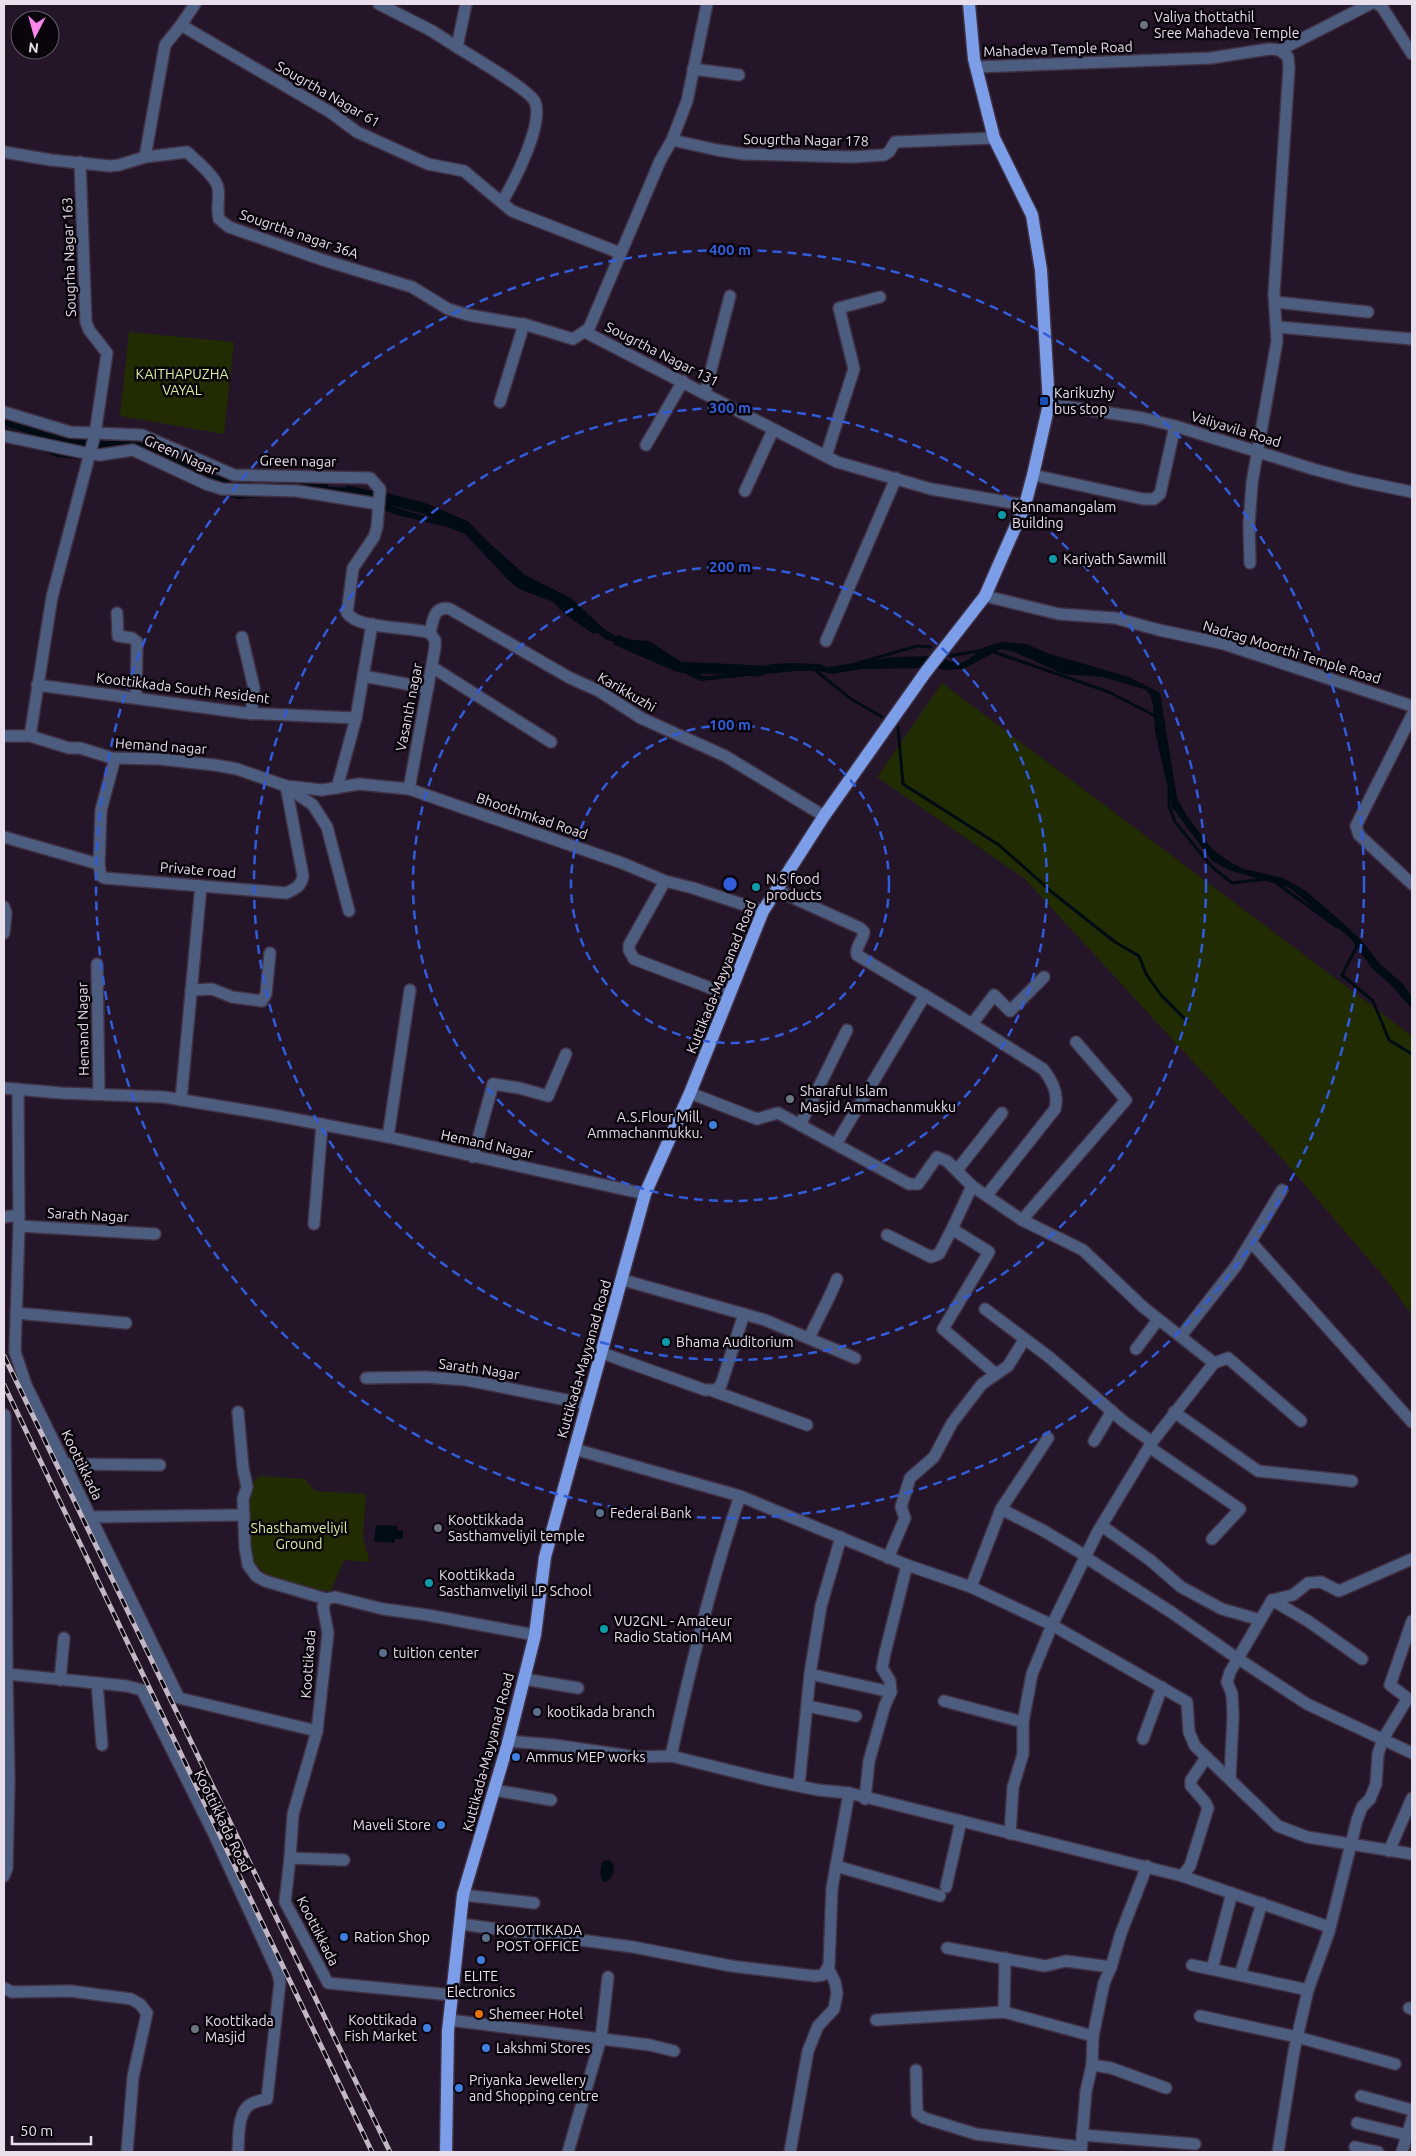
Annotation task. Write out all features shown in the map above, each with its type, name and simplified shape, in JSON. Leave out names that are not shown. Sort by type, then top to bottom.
[{"type":"main road","name":"Kuttikada-Mayyanad Road","points":[[446,2152],[449,2020],[463,1895],[508,1741],[535,1635],[545,1557],[646,1194],[690,1093],[763,911],[824,816],[925,673],[985,596],[1025,505],[1033,475],[1049,404],[1041,270],[1032,214],[994,138],[976,67],[969,4]]},
{"type":"street","points":[[146,157],[165,45],[195,4]]},
{"type":"street","points":[[380,4],[432,31],[525,91],[535,102],[536,115],[530,142],[516,179],[502,202]]},
{"type":"street","points":[[457,47],[466,4]]},
{"type":"street","name":"Sougrtha Nagar 131","points":[[707,4],[687,100],[672,140],[660,161],[587,333],[837,462],[931,489],[1025,505]]},
{"type":"street","name":"Mahadeva Temple Road","points":[[976,67],[1211,58],[1269,49],[1280,50],[1370,4]]},
{"type":"street","points":[[1377,4],[1382,7],[1412,54]]},
{"type":"street","name":"Sougrtha Nagar 61","points":[[181,25],[330,112],[357,132],[428,164],[464,172],[512,212],[620,253]]},
{"type":"street","points":[[1250,563],[1249,516],[1257,452],[1275,360],[1278,327],[1275,302],[1289,68],[1288,57],[1280,50]]},
{"type":"street","points":[[693,69],[738,74]]},
{"type":"street","name":"Sougrtha Nagar 178","points":[[672,140],[743,154],[853,157],[884,155],[889,152],[895,142],[994,138]]},
{"type":"street","name":"Sougrtha nagar 36A","points":[[4,152],[119,165],[146,157],[187,152],[215,180],[218,188],[217,210],[219,219],[229,226],[323,260],[412,287],[448,309],[468,315],[524,324],[573,339],[588,329],[587,333]]},
{"type":"street","name":"Sougrha Nagar 163","points":[[30,736],[36,685],[52,597],[95,434],[107,353],[89,330],[86,322],[80,162]]},
{"type":"street","points":[[705,393],[730,296]]},
{"type":"street","points":[[826,456],[854,369],[839,308],[880,297]]},
{"type":"street","points":[[1275,302],[1368,312]]},
{"type":"street","points":[[500,402],[524,324]]},
{"type":"street","points":[[1278,327],[1412,339]]},
{"type":"street","points":[[646,445],[683,382]]},
{"type":"street","name":"Valiyavila Road","points":[[1049,404],[1143,418],[1354,480],[1412,492]]},
{"type":"street","name":"Green nagar","points":[[4,412],[70,432],[142,435],[234,475],[370,478],[380,489],[377,527],[374,537],[353,568],[347,613],[350,618],[372,624],[421,630],[430,633]]},
{"type":"street","points":[[1033,475],[1143,499],[1154,499],[1160,494],[1175,426]]},
{"type":"street","points":[[745,491],[773,430]]},
{"type":"street","name":"Green Nagar","points":[[4,436],[90,454],[100,455],[133,450],[206,484],[222,488],[296,491],[378,504]]},
{"type":"street","points":[[826,641],[896,478]]},
{"type":"street","name":"Nadrag Moorthi Temple Road","points":[[985,596],[1059,614],[1116,618],[1159,630],[1224,644],[1412,706]]},
{"type":"street","name":"Karikkuzhi","points":[[430,633],[438,609],[450,608],[570,678],[599,691],[641,718],[725,756],[824,816]]},
{"type":"street","points":[[117,613],[118,636],[132,638],[138,642],[136,698]]},
{"type":"street","points":[[337,788],[356,718],[372,624]]},
{"type":"street","name":"Vasanth nagar","points":[[408,789],[432,667],[435,640],[430,633]]},
{"type":"street","points":[[242,637],[254,688],[251,714]]},
{"type":"street","points":[[432,667],[551,742]]},
{"type":"street","points":[[363,676],[428,688]]},
{"type":"street","name":"Koottikkada South Resident","points":[[36,685],[251,714],[356,718]]},
{"type":"street","points":[[1412,715],[1356,826],[1359,835],[1412,884]]},
{"type":"street","name":"Hemand nagar","points":[[4,736],[30,736],[70,748],[80,748],[115,758],[159,759],[237,768],[286,786]]},
{"type":"street","points":[[99,865],[102,810],[115,758]]},
{"type":"street","name":"Bhoothmkad Road","points":[[286,786],[322,790],[359,784],[408,789],[622,863],[665,880],[763,911]]},
{"type":"street","points":[[286,786],[313,805],[327,827],[349,912]]},
{"type":"street","name":"Private road","points":[[4,836],[99,865],[101,876],[104,878],[286,893],[297,889],[302,882],[303,870],[286,786]]},
{"type":"street","points":[[665,880],[629,945],[631,955],[634,960],[729,995]]},
{"type":"street","points":[[181,1100],[201,886]]},
{"type":"street","points":[[776,890],[860,928],[864,932],[856,950],[857,955],[1043,1069],[1049,1077],[1057,1095],[1057,1102],[1052,1114],[987,1195]]},
{"type":"street","points":[[4,908],[6,913],[4,933]]},
{"type":"street","points":[[191,990],[212,989],[232,997],[262,1001],[266,994],[270,953]]},
{"type":"street","name":"Hemand Nagar","points":[[96,964],[99,1094]]},
{"type":"street","points":[[972,1024],[994,995],[1010,1012],[1044,977]]},
{"type":"street","points":[[388,1137],[410,990]]},
{"type":"street","points":[[836,1144],[925,996]]},
{"type":"street","points":[[800,1125],[847,1030]]},
{"type":"street","points":[[1022,1220],[1126,1100],[1076,1042]]},
{"type":"street","points":[[473,1157],[493,1084],[519,1088],[548,1096],[566,1054]]},
{"type":"street","name":"Hemand Nagar","points":[[4,1088],[164,1097],[388,1137],[646,1194]]},
{"type":"street","name":"Koottikkada","points":[[18,1088],[19,1221],[16,1357],[26,1385],[179,1698],[318,1731]]},
{"type":"street","points":[[690,1093],[757,1119],[778,1113],[910,1184],[918,1184],[937,1157],[947,1161],[972,1186],[1022,1220],[1083,1250],[1158,1320],[1214,1363]]},
{"type":"street","points":[[957,1170],[1002,1113]]},
{"type":"street","points":[[314,1224],[322,1124]]},
{"type":"street","points":[[887,1235],[931,1257],[939,1254],[972,1186]]},
{"type":"street","points":[[1181,1336],[1236,1266],[1282,1190]]},
{"type":"street","name":"Sarath Nagar","points":[[4,1217],[19,1221],[155,1234]]},
{"type":"street","points":[[952,1229],[989,1252],[943,1329],[996,1374]]},
{"type":"street","points":[[1251,1242],[1412,1422]]},
{"type":"street","points":[[809,1338],[816,1320],[829,1299],[837,1278]]},
{"type":"street","points":[[623,1280],[765,1320],[855,1358]]},
{"type":"street","points":[[985,1309],[1049,1357],[1151,1445],[1240,1508],[1212,1539]]},
{"type":"street","points":[[16,1313],[126,1322]]},
{"type":"street","points":[[602,1352],[705,1390],[713,1390],[721,1385],[744,1314]]},
{"type":"street","points":[[1136,1348],[1158,1320]]},
{"type":"street","points":[[888,1558],[904,1518],[901,1507],[910,1478],[934,1457],[952,1423],[982,1384],[1008,1366],[1024,1340]]},
{"type":"street","points":[[1010,1834],[1013,1787],[1023,1754],[1023,1722],[1032,1674],[1052,1625],[1102,1526],[1151,1445],[1174,1412],[1214,1363],[1228,1358],[1301,1421]]},
{"type":"street","name":"Sarath Nagar","points":[[366,1378],[425,1377],[466,1380],[587,1404]]},
{"type":"street","points":[[713,1390],[807,1425]]},
{"type":"street","points":[[1094,1441],[1112,1411]]},
{"type":"street","points":[[238,1412],[243,1468],[248,1487],[243,1499],[248,1565],[256,1576],[290,1590],[326,1599],[335,1597],[383,1609],[427,1615],[535,1635]]},
{"type":"street","points":[[1174,1412],[1240,1460],[1258,1470],[1352,1481]]},
{"type":"street","points":[[4,1876],[7,1868],[9,1790],[5,1673],[5,1415]]},
{"type":"street","points":[[971,1587],[1001,1509],[1048,1438]]},
{"type":"street","points":[[574,1449],[740,1496],[908,1566],[971,1587],[1052,1625],[1187,1702],[1189,1732],[1195,1746],[1278,1826],[1308,1837],[1412,1854]]},
{"type":"street","points":[[64,1464],[160,1466]]},
{"type":"street","points":[[671,1756],[687,1682],[718,1562],[740,1496]]},
{"type":"street","points":[[1001,1509],[1044,1531],[1086,1556],[1307,1704],[1412,1753]]},
{"type":"street","points":[[90,1517],[244,1515]]},
{"type":"street","points":[[1102,1526],[1150,1560],[1181,1587],[1222,1609],[1257,1619]]},
{"type":"street","points":[[799,1785],[810,1674],[821,1606],[841,1538]]},
{"type":"street","points":[[1230,1779],[1233,1716],[1232,1694],[1227,1682],[1230,1672],[1239,1660],[1272,1600],[1293,1595],[1308,1583],[1321,1582],[1339,1591],[1412,1559]]},
{"type":"street","points":[[865,1799],[869,1762],[885,1705],[891,1692],[890,1681],[882,1668],[908,1566]]},
{"type":"street","name":"Koottikada","points":[[290,1858],[294,1814],[318,1731],[328,1633],[323,1606],[326,1599]]},
{"type":"street","points":[[1272,1600],[1308,1621],[1362,1659]]},
{"type":"street","points":[[1278,2152],[1297,2037],[1308,1990],[1330,1927],[1357,1820],[1362,1807],[1370,1800],[1376,1784],[1378,1754],[1383,1739],[1406,1701],[1406,1696],[1390,1685],[1412,1621]]},
{"type":"street","points":[[60,1680],[64,1638]]},
{"type":"street","points":[[5,1673],[96,1683],[102,1745]]},
{"type":"street","points":[[810,1674],[891,1692]]},
{"type":"street","points":[[524,1679],[578,1688]]},
{"type":"street","name":"Koottikkada Road","points":[[96,1683],[127,1686],[142,1690],[213,1832],[280,1982],[267,2099],[250,2104],[245,2111],[241,2122],[238,2152]]},
{"type":"street","points":[[1142,1739],[1162,1687]]},
{"type":"street","points":[[944,1701],[1023,1722]]},
{"type":"street","points":[[807,1706],[856,1716]]},
{"type":"street","points":[[508,1741],[554,1745],[637,1757],[671,1756],[764,1779],[818,1790],[849,1793],[865,1799],[961,1821],[1132,1865],[1147,1866],[1182,1876],[1330,1927]]},
{"type":"street","points":[[1182,1876],[1190,1866],[1208,1808],[1191,1786],[1191,1780],[1206,1758]]},
{"type":"street","points":[[494,1790],[551,1800]]},
{"type":"street","points":[[790,2152],[808,2051],[818,2026],[834,2009],[837,1993],[828,1968],[832,1888],[849,1793]]},
{"type":"street","points":[[1389,1851],[1412,1798]]},
{"type":"street","points":[[836,1866],[943,1891],[961,1821]]},
{"type":"street","points":[[290,1858],[344,1860]]},
{"type":"street","name":"Koottikkada","points":[[290,1858],[285,1902],[328,1983],[452,1995]]},
{"type":"street","points":[[916,2070],[917,2113],[924,2118],[976,2134],[1081,2150],[1086,2091],[1092,2065],[1092,2036],[1104,1983],[1147,1866]]},
{"type":"street","points":[[1212,1969],[1232,1893]]},
{"type":"street","points":[[463,1895],[534,1903]]},
{"type":"street","points":[[1240,1975],[1262,1903]]},
{"type":"street","points":[[460,1924],[634,1947],[740,1967],[815,1976],[823,1974],[828,1968]]},
{"type":"street","points":[[947,1948],[1045,1966],[1066,1961],[1111,1967]]},
{"type":"street","points":[[1004,2012],[1006,1958]]},
{"type":"street","points":[[1192,1965],[1308,1990]]},
{"type":"street","points":[[568,2152],[601,2038],[608,1977]]},
{"type":"street","points":[[4,1988],[12,1992],[70,1990],[130,1999],[140,2004],[147,2013],[133,2078],[127,2152]]},
{"type":"street","points":[[876,2020],[1004,2012],[1092,2036]]},
{"type":"street","points":[[1200,2016],[1297,2037],[1395,2064]]},
{"type":"street","points":[[449,2020],[601,2038],[650,2045],[674,2051]]},
{"type":"street","points":[[1092,2065],[1111,2068],[1166,2088]]},
{"type":"street","points":[[1361,2096],[1412,2110]]},
{"type":"street","points":[[1402,2152],[1412,2119]]},
{"type":"street","points":[[1357,2123],[1407,2135]]},
{"type":"street","points":[[1082,2135],[1195,2144]]},
{"type":"street","points":[[1355,2147],[1378,2152]]},
{"type":"green space","name":"KAITHAPUZHA VAYAL","points":[[129,332],[234,342],[224,434],[120,416]]},
{"type":"green space","points":[[942,683],[1412,1036],[1412,1315],[1384,1277],[1287,1164],[1024,878],[877,777]]},
{"type":"green space","name":"Shasthamveliyil Ground","points":[[260,1476],[305,1479],[315,1491],[366,1494],[363,1537],[370,1562],[344,1560],[331,1591],[281,1582],[260,1569],[253,1560],[249,1548],[249,1493],[252,1484]]},
{"type":"shaded area","points":[[1066,46],[1065,51],[1068,51],[1068,56],[1065,59],[1054,59],[1055,47]]},
{"type":"shaded area","points":[[4,427],[82,453],[80,459],[56,457],[4,434]]},
{"type":"shaded area","points":[[136,445],[184,474],[225,489],[317,486],[350,488],[397,508],[477,532],[525,575],[571,598],[604,629],[621,639],[649,641],[703,676],[722,675],[773,664],[819,664],[828,667],[893,657],[934,656],[925,668],[863,669],[831,674],[819,671],[795,671],[701,681],[688,675],[656,652],[607,640],[592,629],[569,607],[522,582],[479,542],[447,527],[397,515],[373,506],[292,494],[237,499],[183,480],[136,456],[87,449]]},
{"type":"shaded area","points":[[1003,642],[1026,644],[1050,654],[1129,677],[1160,693],[1177,798],[1187,816],[1213,850],[1244,869],[1283,878],[1306,891],[1362,941],[1380,964],[1403,984],[1412,997],[1412,1009],[1393,987],[1372,968],[1350,938],[1290,888],[1229,870],[1212,861],[1172,807],[1155,731],[1153,705],[1150,694],[1144,689],[1102,677],[1063,674],[1015,652],[1001,649],[963,669],[944,670],[937,668],[943,658],[951,662],[963,662],[982,649]]},
{"type":"shaded area","points":[[376,1525],[397,1526],[397,1530],[403,1530],[403,1539],[395,1539],[394,1543],[374,1541]]},
{"type":"shaded area","points":[[610,1860],[614,1868],[613,1873],[609,1880],[604,1882],[602,1880],[601,1866],[603,1861]]},
{"type":"waterway","points":[[4,420],[83,445]]},
{"type":"waterway","points":[[100,447],[148,444],[210,478],[246,485]]},
{"type":"waterway","points":[[272,485],[323,487]]},
{"type":"waterway","points":[[349,491],[374,497]]},
{"type":"waterway","points":[[388,499],[423,508],[465,526],[513,577],[522,584],[556,597],[570,611],[594,628]]},
{"type":"waterway","points":[[619,641],[679,667],[760,671]]},
{"type":"waterway","points":[[858,663],[917,646],[930,647]]},
{"type":"waterway","points":[[950,656],[983,650]]},
{"type":"waterway","points":[[991,651],[1109,692],[1157,717]]},
{"type":"waterway","points":[[815,670],[851,699],[882,717]]},
{"type":"waterway","points":[[898,727],[903,784],[999,845],[1053,893],[1115,942],[1139,956],[1146,974],[1161,995],[1187,1021]]},
{"type":"waterway","points":[[1169,789],[1169,805],[1175,822],[1212,867],[1232,883],[1266,879]]},
{"type":"waterway","points":[[1275,882],[1337,927]]},
{"type":"waterway","points":[[1358,944],[1342,975],[1373,1001],[1389,1040],[1412,1054]]},
{"type":"railway","points":[[4,1356],[390,2152]]},
{"type":"railway","points":[[4,1385],[372,2152]]},
{"type":"place","name":"Valiya thottathil Sree Mahadeva Temple","points":[[1144,25]]},
{"type":"place","name":"Karikuzhy bus stop","points":[[1044,401]]},
{"type":"place","name":"Kannamangalam Building","points":[[1002,515]]},
{"type":"place","name":"Kariyath Sawmill","points":[[1053,559]]},
{"type":"place","name":"N S food products","points":[[756,887]]},
{"type":"place","name":"Sharaful Islam Masjid Ammachanmukku","points":[[790,1099]]},
{"type":"place","name":"A.S.Flour Mill, Ammachanmukku.","points":[[713,1125]]},
{"type":"place","name":"Bhama Auditorium","points":[[666,1342]]},
{"type":"place","name":"Federal Bank","points":[[600,1513]]},
{"type":"place","name":"Koottikkada Sasthamveliyil temple","points":[[438,1528]]},
{"type":"place","name":"Koottikkada Sasthamveliyil LP School","points":[[429,1583]]},
{"type":"place","name":"VU2GNL - Amateur Radio Station HAM","points":[[604,1629]]},
{"type":"place","name":"tuition center","points":[[383,1653]]},
{"type":"place","name":"kootikada branch","points":[[537,1712]]},
{"type":"place","name":"Ammus MEP works","points":[[516,1757]]},
{"type":"place","name":"Maveli Store","points":[[441,1825]]},
{"type":"place","name":"Ration Shop","points":[[344,1937]]},
{"type":"place","name":"KOOTTIKADA POST OFFICE","points":[[486,1938]]},
{"type":"place","name":"ELITE Electronics","points":[[481,1960]]},
{"type":"place","name":"Shemeer Hotel","points":[[479,2014]]},
{"type":"place","name":"Koottikada Fish Market","points":[[427,2028]]},
{"type":"place","name":"Koottikada Masjid","points":[[195,2029]]},
{"type":"place","name":"Lakshmi Stores","points":[[486,2048]]},
{"type":"place","name":"Priyanka Jewellery and Shopping centre","points":[[459,2088]]}]
